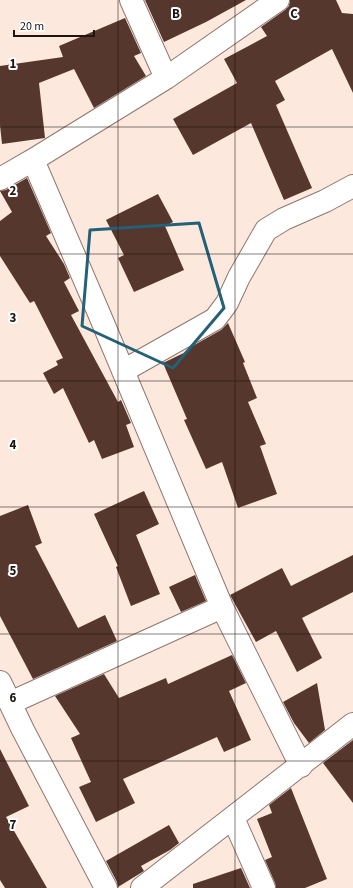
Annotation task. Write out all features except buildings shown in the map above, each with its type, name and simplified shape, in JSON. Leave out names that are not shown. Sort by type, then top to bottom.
[{"type":"street","points":[[131,0],[166,78]]},
{"type":"street","points":[[0,178],[33,160],[166,78],[278,0]]},
{"type":"street","points":[[33,160],[222,607],[301,766]]},
{"type":"street","points":[[123,371],[215,319],[227,303],[242,271],[266,230],[284,219],[325,202],[353,186]]},
{"type":"street","points":[[10,703],[222,607]]},
{"type":"street","points":[[0,682],[23,730],[106,888]]},
{"type":"street","points":[[142,888],[301,766],[353,724]]},
{"type":"street","points":[[233,818],[264,888]]},
{"type":"highlighted area","points":[[199,223],[224,308],[173,368],[82,326],[90,230]]}]
